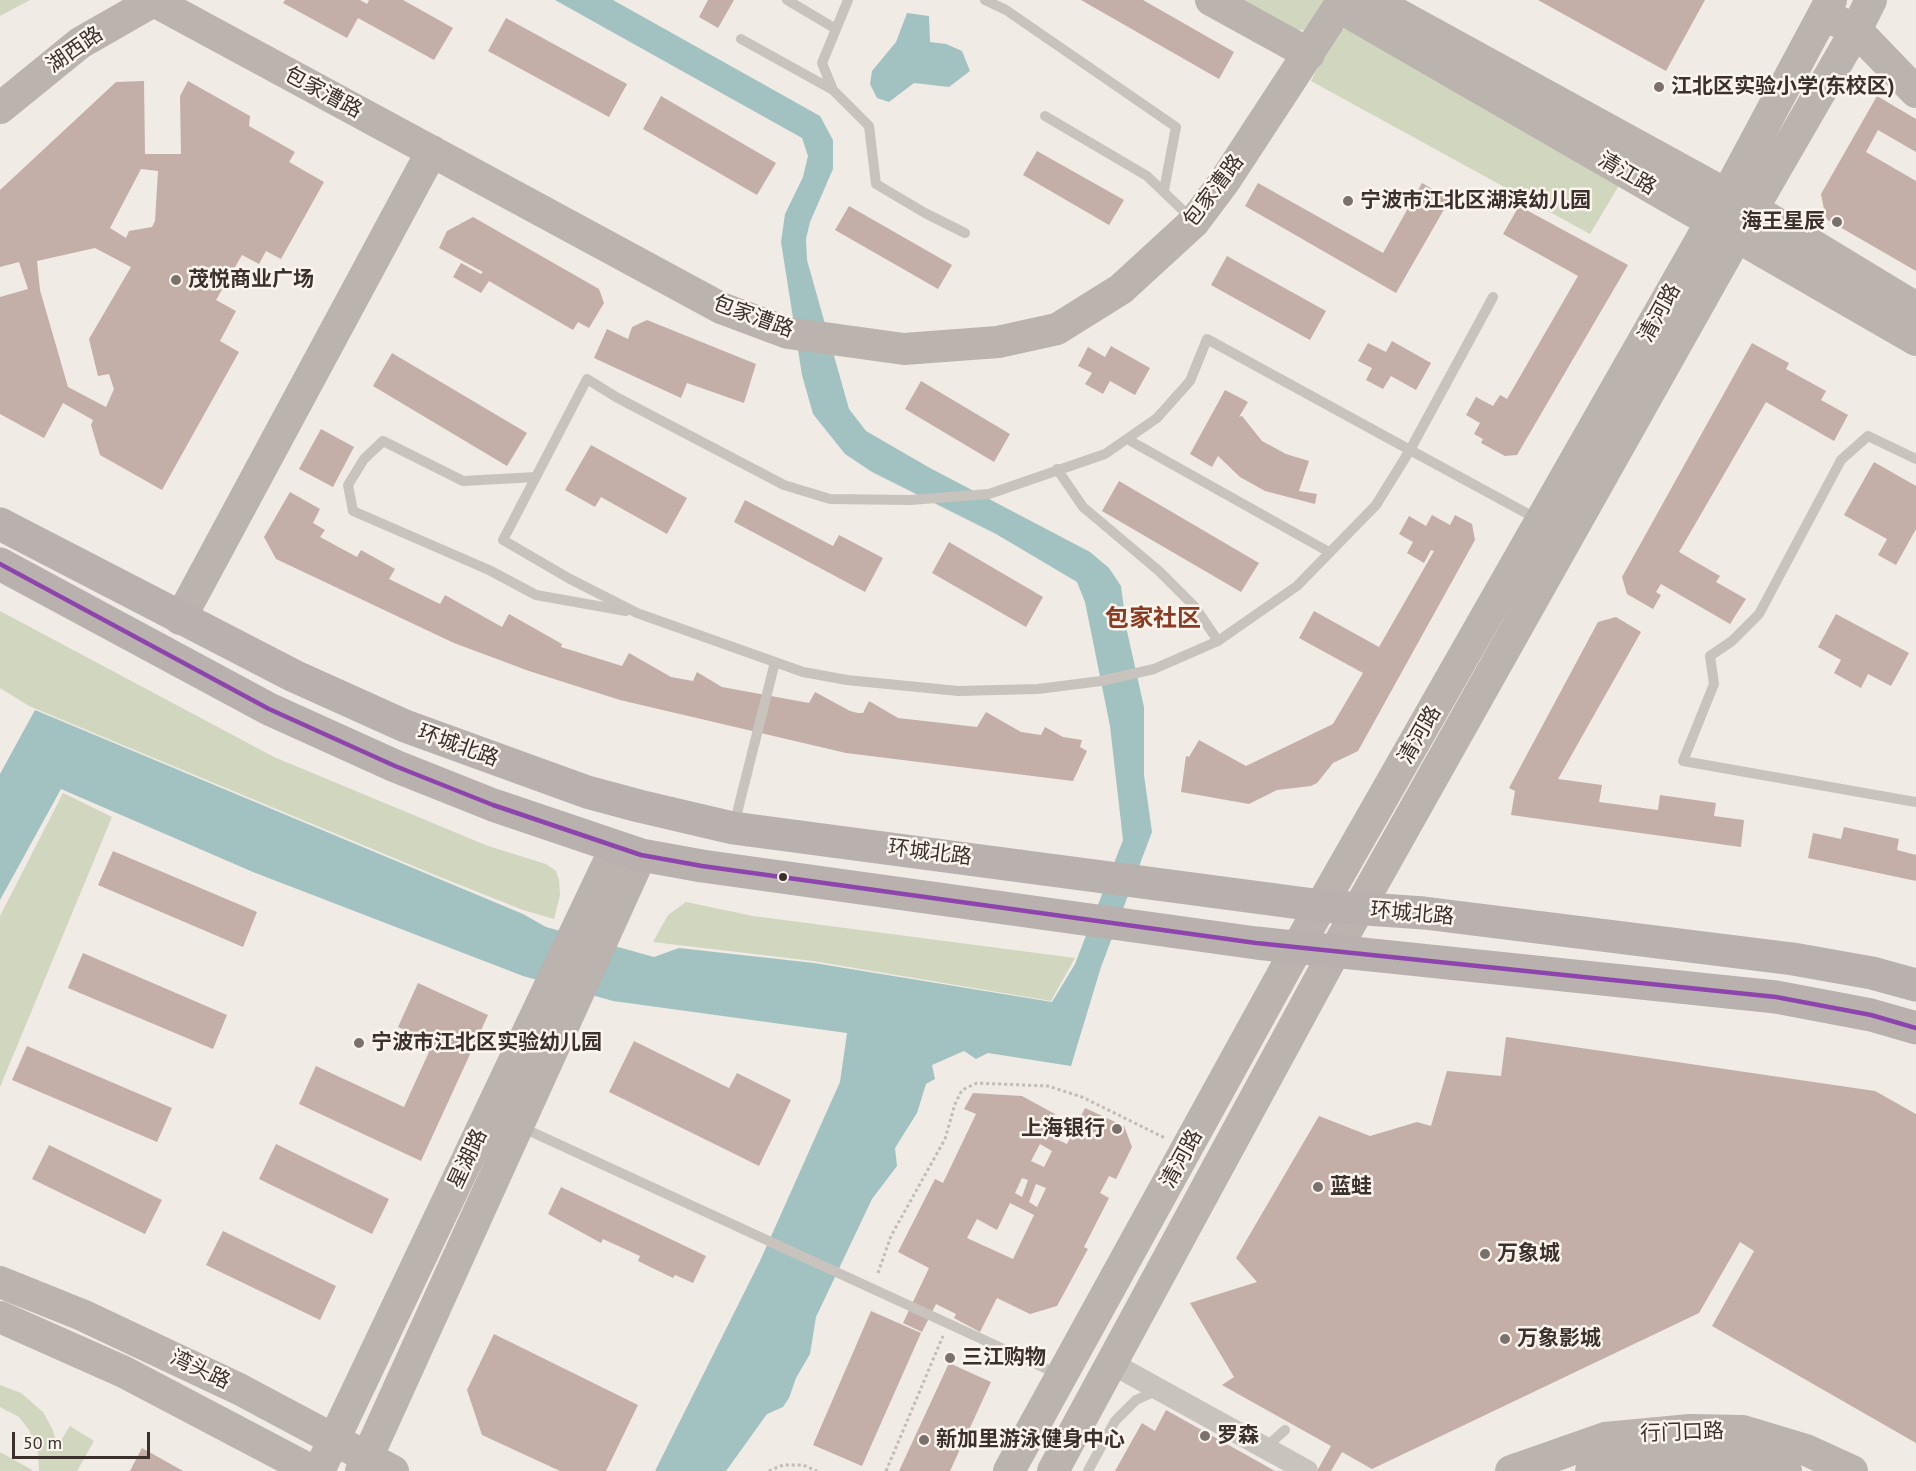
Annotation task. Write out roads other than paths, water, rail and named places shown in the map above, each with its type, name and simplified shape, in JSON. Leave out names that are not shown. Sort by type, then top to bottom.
[{"type":"main road","name":"环城北路","points":[[0,524],[294,676],[405,726],[587,792],[733,828],[1322,906],[1435,915],[1793,959],[1872,973],[1916,985]]},
{"type":"main road","name":"环城北路","points":[[0,564],[269,709],[395,766],[493,805],[628,851],[806,881],[1297,948],[1776,997],[1870,1016],[1916,1029]]},
{"type":"street","name":"湖西路","points":[[0,81],[61,33],[113,0]]},
{"type":"street","points":[[1211,0],[1309,54]]},
{"type":"street","name":"清江路","points":[[1372,0],[1731,216],[1916,340]]},
{"type":"street","name":"清河路","points":[[1009,1471],[1297,948],[1542,521],[1731,216],[1856,30],[1871,0]]},
{"type":"street","name":"湖西路","points":[[0,108],[80,43],[153,1]]},
{"type":"street","name":"包家漕路","points":[[153,1],[721,308],[788,333],[904,349],[998,342],[1057,329],[1121,289],[1194,222],[1224,182],[1341,3]]},
{"type":"street","name":"清江路","points":[[1341,3],[1731,216],[1916,308]]},
{"type":"street","points":[[1827,8],[1856,30],[1916,92]]},
{"type":"street","name":"清河路","points":[[1053,1471],[1359,910],[1731,216],[1827,8]]},
{"type":"street","points":[[180,619],[432,151]]},
{"type":"street","name":"星湖路","points":[[374,1466],[518,1126],[628,851]]},
{"type":"street","name":"星湖路","points":[[319,1471],[628,851]]},
{"type":"street","name":"湾头路","points":[[0,1282],[103,1324],[238,1389],[335,1439],[374,1466]]},
{"type":"street","name":"湾头路","points":[[0,1317],[124,1372],[312,1471]]},
{"type":"street","points":[[1112,1363],[1307,1471]]},
{"type":"street","name":"行门口路","points":[[1511,1471],[1605,1438],[1690,1430],[1743,1431],[1806,1450],[1852,1471]]},
{"type":"street","name":"行门口路","points":[[1592,1471],[1650,1460],[1731,1457],[1785,1471]]},
{"type":"lane","points":[[787,0],[836,29]]},
{"type":"lane","points":[[833,90],[822,63],[848,0]]},
{"type":"lane","points":[[985,0],[1006,10],[1176,127],[1164,190]]},
{"type":"lane","points":[[741,39],[833,90],[869,126],[876,184],[965,233]]},
{"type":"lane","points":[[1045,116],[1147,176],[1164,190],[1194,222]]},
{"type":"lane","points":[[1493,297],[1410,450],[1376,505],[1297,586],[1218,641],[1154,669],[1101,681],[1038,689],[920,689],[803,672],[637,613],[570,579],[503,540],[587,379],[616,397],[784,484],[830,499],[910,500],[989,494],[1105,454],[1157,418],[1190,381],[1207,339],[1410,450],[1542,521]]},
{"type":"lane","points":[[1916,459],[1869,436],[1841,460],[1759,614],[1732,641],[1710,656],[1714,684],[1683,761],[1916,802]]},
{"type":"lane","points":[[1127,439],[1329,552]]},
{"type":"lane","points":[[536,477],[463,481],[383,441],[364,459],[348,485],[352,511],[489,570],[536,595],[637,613]]},
{"type":"lane","points":[[1057,470],[1083,507],[1159,571],[1195,607],[1218,641]]},
{"type":"lane","points":[[733,828],[775,662]]},
{"type":"lane","points":[[518,1126],[1062,1376]]},
{"type":"lane","points":[[1088,1471],[1115,1421],[1136,1400],[1159,1389]]},
{"type":"lane","points":[[1265,1448],[1285,1430]]},
{"type":"water","points":[[555,0],[613,0],[820,116],[833,140],[833,169],[810,222],[806,239],[807,260],[849,409],[866,431],[930,468],[1090,552],[1109,568],[1121,586],[1127,631],[1144,707],[1144,775],[1152,832],[1101,967],[1071,1066],[988,1053],[976,1059],[964,1051],[932,1065],[935,1079],[926,1084],[917,1113],[895,1148],[897,1166],[872,1199],[816,1317],[810,1354],[796,1378],[789,1398],[783,1407],[767,1414],[726,1471],[655,1471],[760,1261],[840,1082],[847,1033],[613,1001],[523,976],[253,872],[61,789],[0,900],[0,774],[35,710],[523,914],[546,927],[654,957],[679,948],[814,963],[1052,1002],[1075,964],[1123,840],[1110,726],[1085,602],[1077,582],[996,534],[872,472],[845,454],[813,414],[802,375],[781,242],[785,214],[803,177],[808,156],[802,138]]},
{"type":"water","points":[[907,13],[929,16],[930,42],[946,44],[962,51],[970,71],[949,87],[914,83],[889,102],[877,98],[870,84],[872,71],[896,42]]},
{"type":"place","name":"江北区实验小学(东校区)","points":[[1659,87]]},
{"type":"place","name":"宁波市江北区湖滨幼儿园","points":[[1348,201]]},
{"type":"place","name":"海王星辰","points":[[1837,222]]},
{"type":"place","name":"茂悦商业广场","points":[[176,280]]},
{"type":"place","name":"宁波市江北区实验幼儿园","points":[[359,1043]]},
{"type":"place","name":"上海银行","points":[[1117,1129]]},
{"type":"place","name":"蓝蛙","points":[[1318,1187]]},
{"type":"place","name":"万象城","points":[[1485,1254]]},
{"type":"place","name":"万象影城","points":[[1505,1339]]},
{"type":"place","name":"三江购物","points":[[950,1358]]},
{"type":"place","name":"罗森","points":[[1205,1436]]},
{"type":"place","name":"新加里游泳健身中心","points":[[924,1440]]},
{"type":"district","name":"包家社区","points":[[1153,619]]}]
